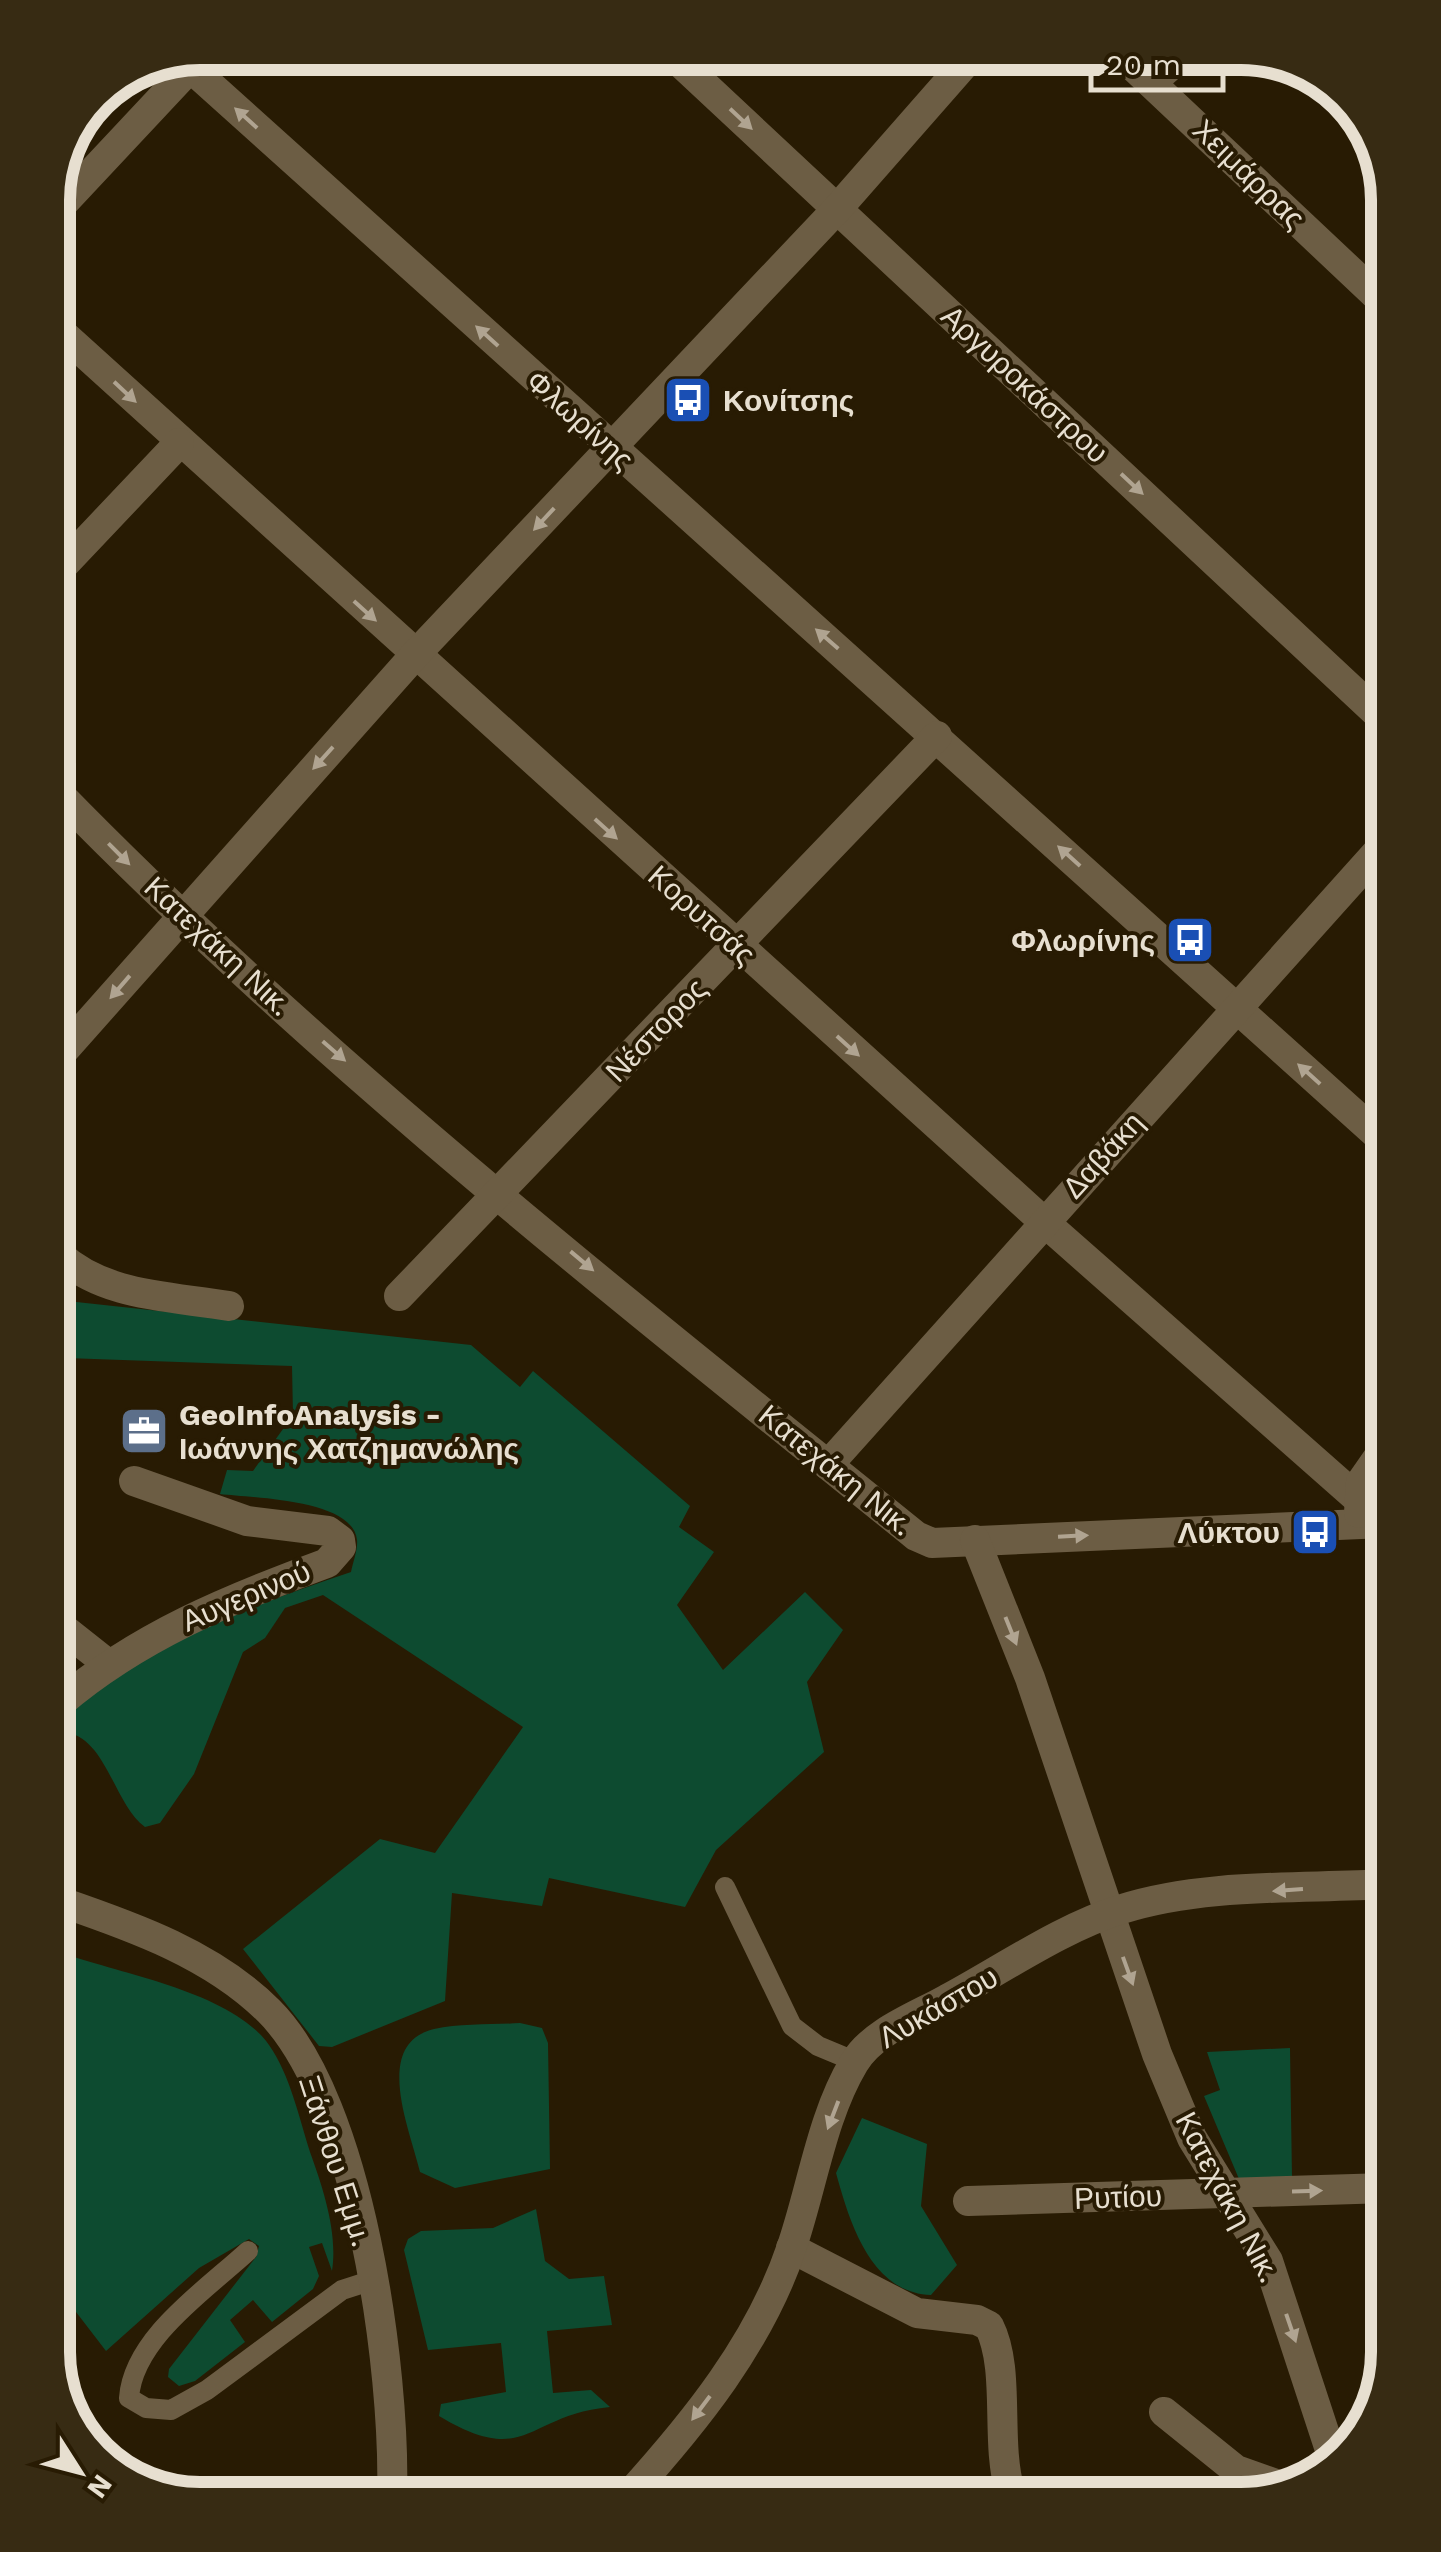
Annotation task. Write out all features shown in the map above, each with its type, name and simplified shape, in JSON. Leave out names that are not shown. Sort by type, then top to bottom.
[{"type":"street","name":"Φλωρίνης","points":[[203,70],[611,448],[937,736],[1371,1129]]},
{"type":"street","name":"Αργυροκάστρου","points":[[688,70],[1371,708]]},
{"type":"street","points":[[70,1043],[414,656],[838,208],[959,70]]},
{"type":"street","name":"Χειμάρρας","points":[[1138,70],[1371,290]]},
{"type":"street","points":[[1152,82],[1166,70]]},
{"type":"street","points":[[70,195],[182,71]]},
{"type":"street","name":"Κορυτσάς","points":[[70,341],[1367,1515]]},
{"type":"street","points":[[70,558],[179,442]]},
{"type":"street","name":"Νέστορος","points":[[399,1296],[937,736]]},
{"type":"street","name":"Κατεχάκη Νικ.","points":[[70,805],[182,916],[498,1192],[828,1465],[916,1536],[932,1542],[975,1540],[1030,1678],[1108,1914],[1192,2138],[1268,2261],[1330,2447]]},
{"type":"street","name":"Δαβάκη","points":[[828,1465],[1236,1008],[1371,868]]},
{"type":"street","points":[[70,1264],[82,1274],[112,1287],[229,1306]]},
{"type":"street","points":[[975,1540],[1367,1515],[1361,1482],[1371,1468]]},
{"type":"street","name":"Αυγερινού","points":[[70,1696],[108,1664],[184,1621],[327,1563],[341,1547],[340,1540],[328,1531],[246,1522],[134,1481]]},
{"type":"street","points":[[70,1634],[108,1664]]},
{"type":"street","name":"Λυκάστου","points":[[640,2482],[744,2349],[769,2303],[791,2248],[829,2123],[854,2061],[884,2034],[1108,1914],[1183,1896],[1371,1885]]},
{"type":"street","name":"Ξάνθου Εμμ.","points":[[70,1905],[181,1950],[253,1997],[279,2022],[307,2068],[332,2128],[373,2280],[388,2390],[391,2482]]},
{"type":"street","name":"Ρυτίου","points":[[968,2202],[1371,2188]]},
{"type":"street","points":[[791,2248],[916,2313],[977,2320],[989,2326],[998,2374],[1002,2464],[1007,2482]]},
{"type":"street","points":[[1164,2412],[1236,2470],[1264,2480]]},
{"type":"lane","points":[[725,1888],[792,2026],[831,2053],[854,2061]]},
{"type":"lane","points":[[248,2251],[160,2333],[130,2378],[129,2398],[146,2408],[172,2410],[208,2390],[342,2290],[373,2280]]},
{"type":"green space","points":[[70,1301],[471,1345],[520,1387],[533,1371],[690,1506],[679,1527],[714,1552],[677,1605],[723,1670],[805,1592],[843,1630],[807,1682],[824,1752],[716,1850],[685,1907],[549,1878],[542,1906],[452,1893],[445,2001],[332,2047],[319,2046],[243,1949],[380,1839],[435,1853],[523,1727],[323,1595],[285,1608],[265,1638],[243,1652],[194,1774],[160,1823],[145,1827],[125,1803],[99,1756],[89,1744],[70,1734],[70,1711],[126,1669],[235,1614],[351,1572],[357,1540],[351,1526],[338,1516],[299,1503],[220,1494],[227,1470],[253,1471],[293,1415],[292,1366],[70,1358]]},
{"type":"green space","points":[[70,1955],[203,1998],[252,2027],[269,2045],[293,2097],[324,2195],[333,2241],[332,2271],[322,2243],[309,2247],[319,2276],[313,2289],[272,2322],[253,2300],[230,2320],[245,2342],[195,2381],[179,2386],[168,2377],[169,2369],[256,2257],[259,2246],[249,2239],[199,2268],[106,2351],[70,2304]]},
{"type":"green space","points":[[520,2023],[542,2028],[548,2043],[550,2169],[455,2188],[420,2172],[400,2090],[404,2052],[415,2038],[434,2029]]},
{"type":"green space","points":[[1290,2048],[1292,2178],[1239,2179],[1204,2096],[1220,2090],[1207,2052]]},
{"type":"green space","points":[[862,2118],[927,2144],[921,2206],[957,2265],[931,2295],[892,2282],[878,2268],[848,2212],[836,2173]]},
{"type":"green space","points":[[536,2209],[545,2261],[569,2279],[604,2276],[612,2325],[547,2331],[553,2393],[591,2390],[610,2407],[560,2419],[510,2439],[491,2438],[439,2416],[441,2404],[506,2392],[501,2343],[428,2350],[404,2250],[408,2239],[421,2231],[493,2228]]},
{"type":"place","name":"Κονίτσης","points":[[688,400]]},
{"type":"place","name":"Φλωρίνης","points":[[1190,940]]},
{"type":"place","name":"GeoInfoAnalysis - Ιωάννης Χατζημανώλης","points":[[144,1431]]},
{"type":"place","name":"Λύκτου","points":[[1315,1532]]}]
